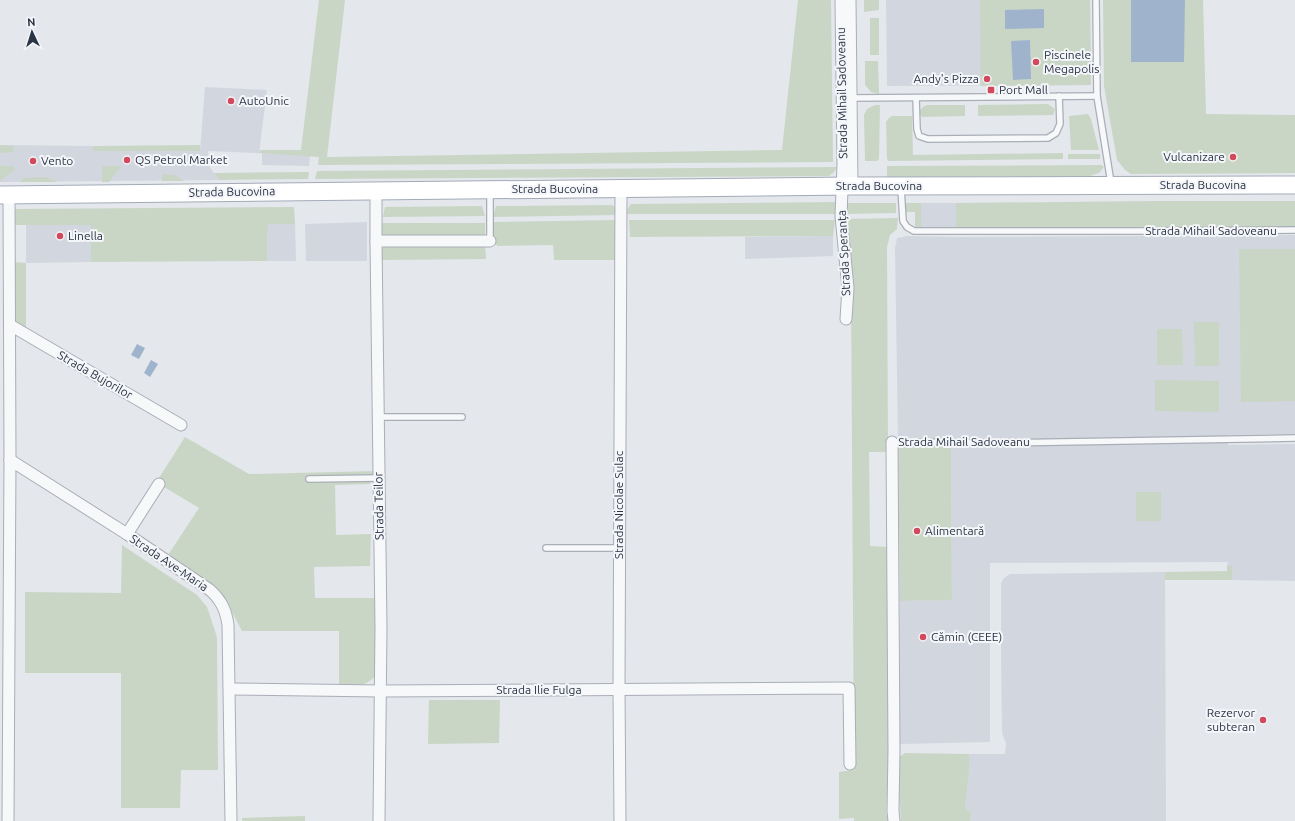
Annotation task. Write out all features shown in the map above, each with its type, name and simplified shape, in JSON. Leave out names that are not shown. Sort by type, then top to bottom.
[{"type":"main road","name":"Strada Bucovina","points":[[4,195],[847,186],[1295,185]]},
{"type":"street","name":"Strada Mihail Sadoveanu","points":[[841,0],[846,98],[847,186]]},
{"type":"street","name":"Strada Mihail Sadoveanu","points":[[846,98],[850,0]]},
{"type":"street","name":"Strada Speranța","points":[[846,319],[848,288],[841,216],[847,186]]},
{"type":"street","name":"Strada Nicolae Sulac","points":[[620,821],[619,548],[621,189]]},
{"type":"street","name":"Strada Teilor","points":[[376,191],[379,478],[379,821]]},
{"type":"street","points":[[4,195],[10,325],[8,821]]},
{"type":"street","points":[[376,241],[490,241]]},
{"type":"street","name":"Strada Bujorilor","points":[[10,325],[181,425]]},
{"type":"street","name":"Strada Mihail Sadoveanu","points":[[892,442],[894,821]]},
{"type":"street","name":"Strada Ave-Maria","points":[[10,460],[127,534],[217,596],[227,615],[228,625],[231,821]]},
{"type":"street","points":[[10,486],[16,478],[23,474],[32,474]]},
{"type":"street","points":[[127,534],[160,484]]},
{"type":"street","name":"Strada Ilie Fulga","points":[[230,689],[380,691],[849,688],[850,764]]},
{"type":"lane","points":[[1096,0],[1097,96],[1111,185]]},
{"type":"lane","points":[[916,98],[917,129],[919,136],[928,139],[1048,138],[1056,133],[1060,124],[1059,96]]},
{"type":"lane","points":[[846,98],[1097,96]]},
{"type":"lane","name":"Strada Mihail Sadoveanu","points":[[901,186],[903,222],[907,227],[914,231],[1152,232],[1295,230]]},
{"type":"lane","points":[[490,190],[490,241]]},
{"type":"lane","points":[[378,417],[462,417]]},
{"type":"lane","name":"Strada Mihail Sadoveanu","points":[[892,442],[994,443],[1295,438]]},
{"type":"lane","points":[[309,479],[379,478]]},
{"type":"lane","points":[[546,548],[619,548]]},
{"type":"shaded area","name":"Port Mall","points":[[886,0],[1090,0],[1091,85],[887,86]]},
{"type":"shaded area","points":[[205,87],[267,90],[259,153],[208,151],[209,166],[219,180],[0,182],[0,145],[93,146],[93,151],[200,151]]},
{"type":"shaded area","points":[[262,153],[310,156],[309,166],[262,165]]},
{"type":"shaded area","points":[[921,203],[956,203],[956,228],[921,228]]},
{"type":"shaded area","points":[[367,222],[367,261],[306,261],[305,224]]},
{"type":"shaded area","points":[[268,224],[295,224],[296,261],[267,261]]},
{"type":"shaded area","points":[[26,225],[91,225],[91,262],[26,263]]},
{"type":"shaded area","points":[[1295,235],[1295,434],[1228,435],[1228,445],[1295,444],[1295,581],[1232,580],[1233,567],[1227,566],[1228,562],[990,563],[990,742],[900,744],[900,601],[952,600],[951,437],[898,438],[895,248],[897,238],[907,236]]},
{"type":"shaded area","points":[[833,236],[833,256],[745,259],[745,237]]},
{"type":"shaded area","points":[[1165,572],[1166,821],[970,821],[971,813],[965,807],[969,773],[969,754],[1005,754],[1006,743],[1002,733],[1001,655],[1001,583],[1004,578],[1010,574]]},
{"type":"green space","points":[[319,0],[345,0],[327,157],[782,150],[798,0],[831,0],[833,162],[318,165],[319,157],[259,153],[260,150],[301,150]]},
{"type":"green space","points":[[864,0],[879,0],[879,10],[864,12]]},
{"type":"green space","name":"Piscinele Megapolis","points":[[980,0],[1090,0],[1091,85],[981,86]]},
{"type":"green space","points":[[1103,0],[1203,0],[1206,114],[1295,115],[1295,173],[1131,174],[1125,170],[1117,160],[1104,86]]},
{"type":"green space","points":[[870,18],[879,18],[879,55],[870,55]]},
{"type":"green space","points":[[865,61],[878,61],[879,94],[871,92],[865,85]]},
{"type":"green space","points":[[1048,104],[1055,109],[1053,115],[978,116],[978,105]]},
{"type":"green space","points":[[875,105],[880,105],[879,159],[877,161],[865,161],[864,115],[867,109]]},
{"type":"green space","points":[[965,105],[965,116],[922,117],[920,110],[924,106]]},
{"type":"green space","points":[[1088,114],[1091,119],[1099,150],[1071,150],[1069,116]]},
{"type":"green space","points":[[892,116],[912,116],[913,155],[1063,153],[1063,159],[889,161],[887,159],[886,122]]},
{"type":"green space","points":[[0,145],[14,146],[13,152],[0,153]]},
{"type":"green space","points":[[200,145],[200,151],[93,151],[93,146]]},
{"type":"green space","points":[[1068,154],[1100,154],[1100,159],[1068,159]]},
{"type":"green space","points":[[1101,165],[1104,167],[1099,173],[1090,176],[887,177],[887,166]]},
{"type":"green space","points":[[0,166],[13,166],[15,169],[0,181]]},
{"type":"green space","points":[[102,166],[121,166],[109,182],[102,182]]},
{"type":"green space","points":[[837,167],[829,176],[315,179],[317,171]]},
{"type":"green space","points":[[309,172],[308,179],[219,180],[214,173]]},
{"type":"green space","points":[[162,174],[175,175],[184,181],[162,181]]},
{"type":"green space","points":[[45,177],[58,182],[20,182],[24,178]]},
{"type":"green space","points":[[1295,201],[1295,227],[956,228],[956,203]]},
{"type":"green space","points":[[837,202],[837,214],[627,214],[627,210],[631,204]]},
{"type":"green space","points":[[843,203],[896,203],[896,213],[843,214]]},
{"type":"green space","points":[[906,203],[921,203],[921,228],[915,228],[915,212],[906,212]]},
{"type":"green space","points":[[612,205],[616,208],[617,215],[493,217],[496,206]]},
{"type":"green space","points":[[482,206],[485,216],[383,217],[385,207]]},
{"type":"green space","points":[[294,207],[295,224],[268,224],[267,261],[91,262],[91,225],[15,225],[14,209]]},
{"type":"green space","points":[[898,218],[897,229],[890,235],[887,247],[888,452],[869,452],[870,546],[888,547],[889,748],[886,813],[888,821],[854,821],[854,818],[839,819],[839,772],[854,770],[851,287],[846,219]]},
{"type":"green space","points":[[616,220],[615,260],[554,260],[553,245],[498,246],[493,243],[494,222]]},
{"type":"green space","points":[[629,220],[835,220],[833,236],[630,237]]},
{"type":"green space","points":[[381,223],[485,223],[485,237],[383,237],[381,234]]},
{"type":"green space","points":[[485,244],[486,259],[382,260],[382,245]]},
{"type":"green space","points":[[1239,249],[1295,249],[1295,401],[1241,402]]},
{"type":"green space","points":[[14,262],[26,263],[26,329],[15,322]]},
{"type":"green space","points":[[1194,322],[1219,322],[1219,366],[1195,366]]},
{"type":"green space","points":[[1157,329],[1182,329],[1183,365],[1157,365]]},
{"type":"green space","points":[[1155,380],[1219,381],[1219,412],[1155,411]]},
{"type":"green space","points":[[185,437],[249,474],[376,471],[370,484],[335,485],[336,535],[371,534],[370,566],[314,567],[315,598],[376,598],[376,675],[372,679],[359,685],[339,685],[339,631],[242,631],[220,592],[168,555],[199,508],[164,487],[159,478]]},
{"type":"green space","points":[[951,437],[952,600],[900,601],[898,438]]},
{"type":"green space","points":[[1136,492],[1161,492],[1161,521],[1136,521]]},
{"type":"green space","points":[[122,545],[197,595],[207,607],[217,637],[218,770],[181,770],[180,808],[121,808],[121,673],[25,673],[25,592],[121,593]]},
{"type":"green space","points":[[1227,566],[1233,566],[1232,580],[1165,580],[1165,572],[1227,571]]},
{"type":"green space","points":[[429,700],[500,700],[499,743],[428,744]]},
{"type":"green space","points":[[905,753],[969,754],[969,773],[965,807],[971,813],[970,821],[901,821],[897,759]]},
{"type":"green space","points":[[305,816],[305,821],[242,821],[242,818]]},
{"type":"water","points":[[1131,0],[1185,0],[1184,62],[1131,62]]},
{"type":"water","points":[[1044,9],[1044,28],[1005,29],[1005,10]]},
{"type":"water","points":[[1030,40],[1031,79],[1013,80],[1011,41]]},
{"type":"water","points":[[137,344],[145,348],[139,359],[131,355]]},
{"type":"water","points":[[151,360],[158,364],[150,377],[144,373]]},
{"type":"place","name":"Piscinele Megapolis","points":[[1036,62]]},
{"type":"place","name":"Andy's Pizza","points":[[987,79]]},
{"type":"place","name":"Port Mall","points":[[991,90]]},
{"type":"place","name":"AutoUnic","points":[[231,101]]},
{"type":"place","name":"Vulcanizare","points":[[1233,157]]},
{"type":"place","name":"QS Petrol Market","points":[[127,160]]},
{"type":"place","name":"Vento","points":[[33,161]]},
{"type":"place","name":"Linella","points":[[60,236]]},
{"type":"place","name":"Alimentară","points":[[917,531]]},
{"type":"place","name":"Cămin (CEEE)","points":[[923,637]]},
{"type":"place","name":"Rezervor subteran","points":[[1263,720]]}]
